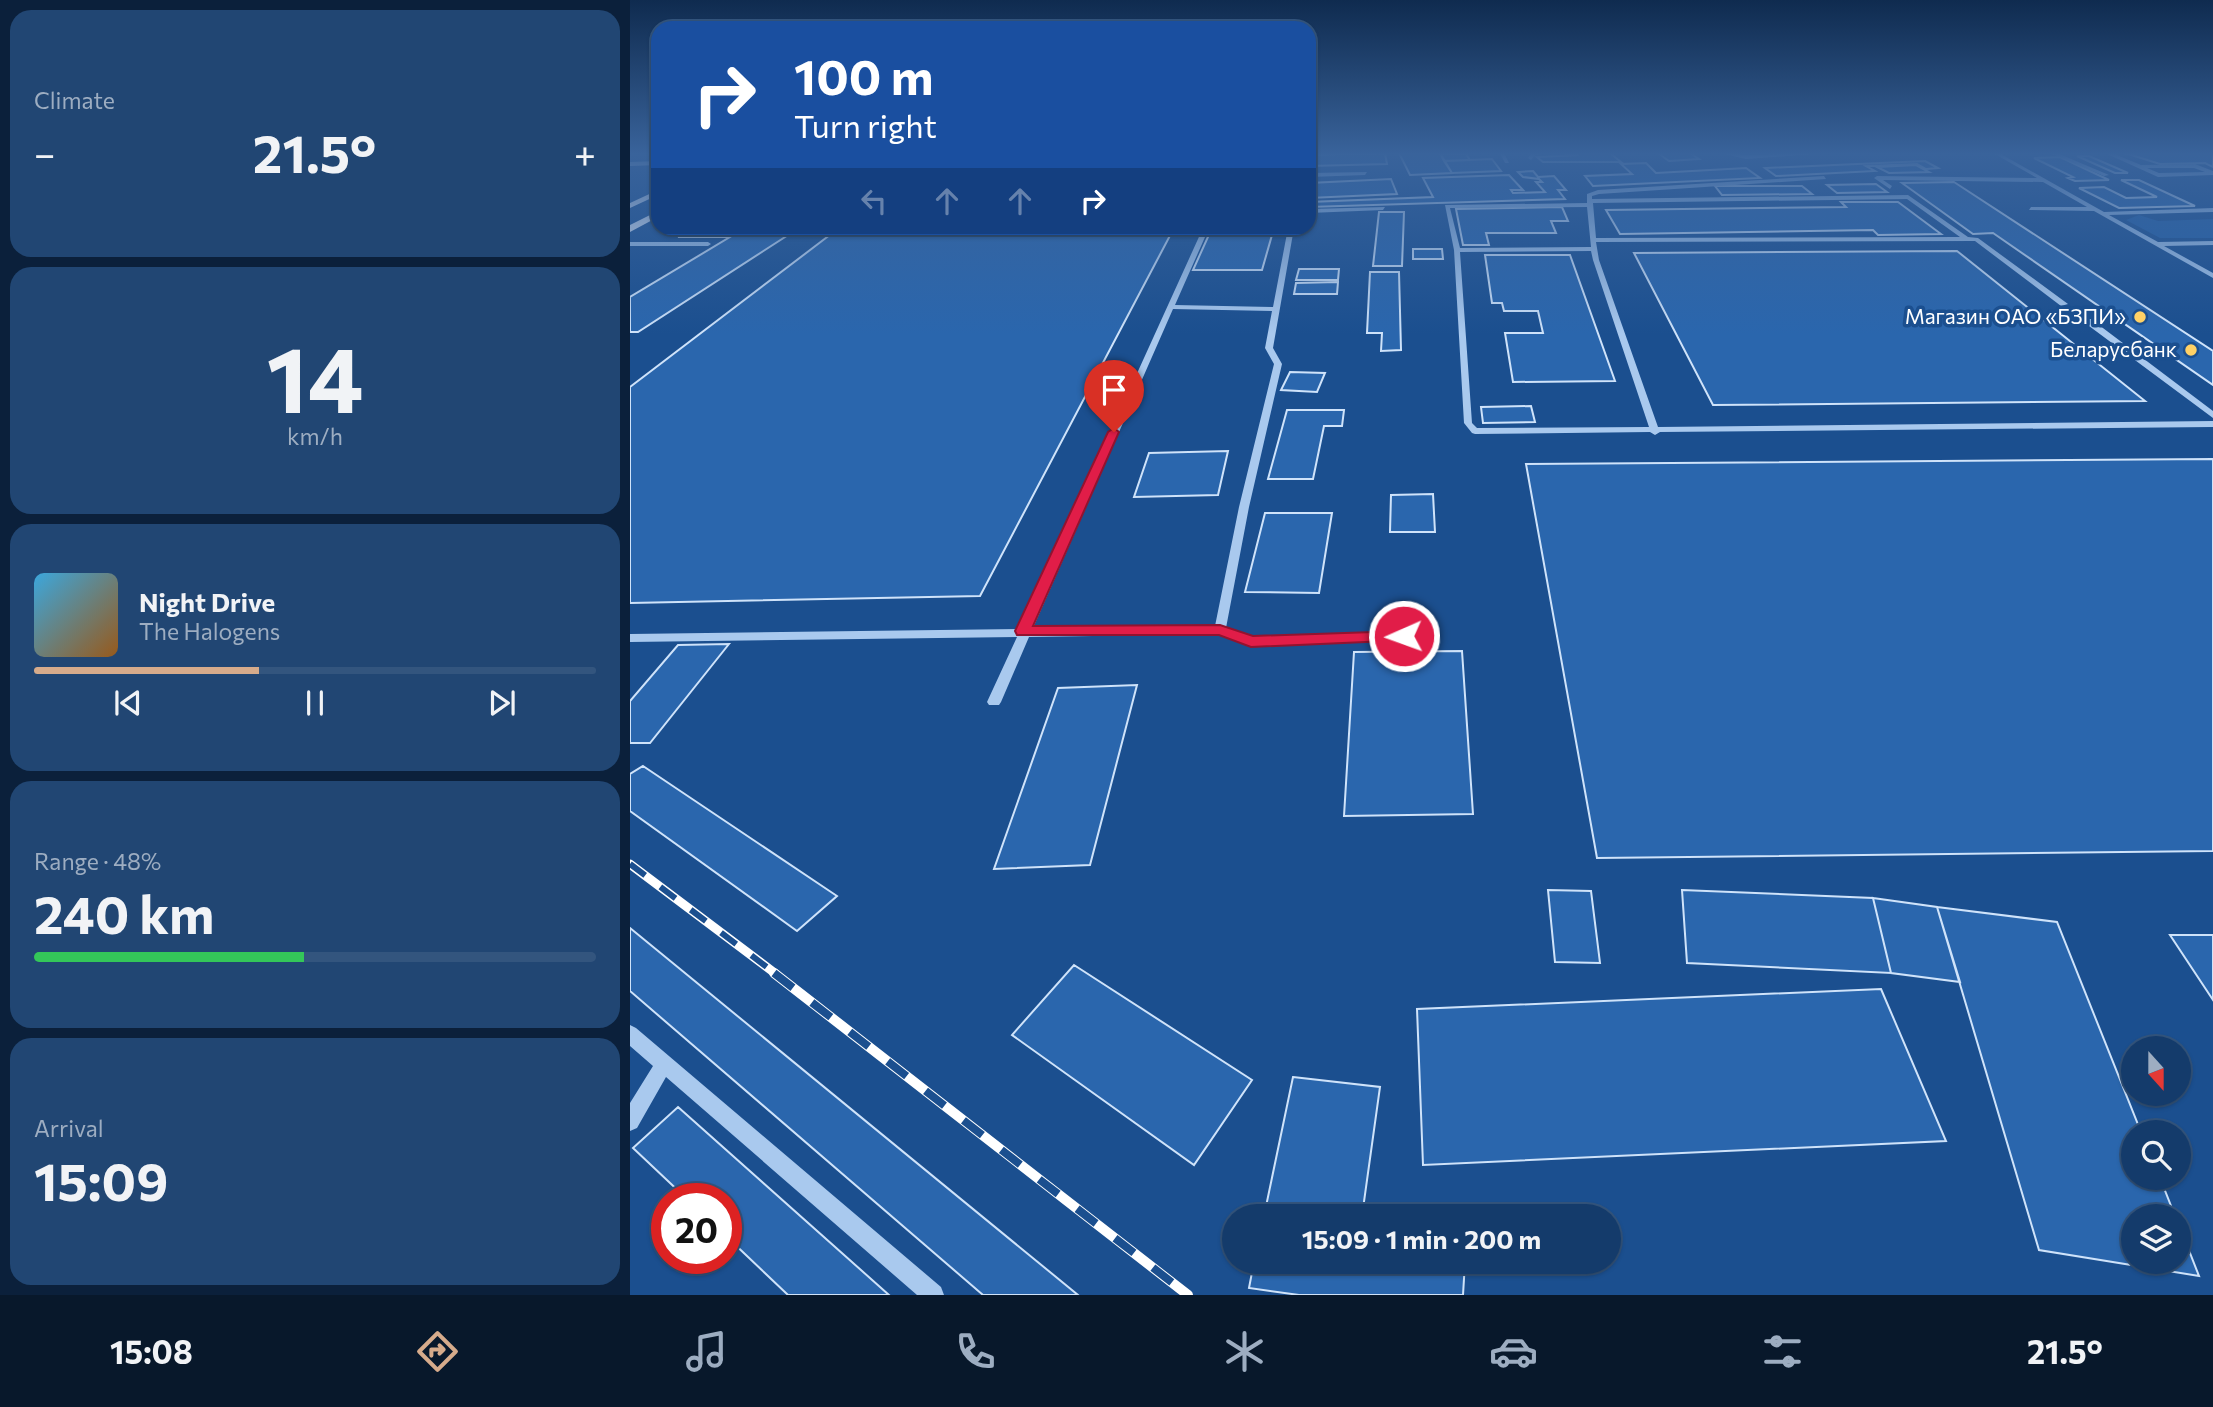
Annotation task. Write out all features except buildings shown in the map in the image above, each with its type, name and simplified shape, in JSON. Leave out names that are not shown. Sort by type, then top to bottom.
[{"type":"main road","points":[[630,229],[651,218]]},
{"type":"street","points":[[1449,213],[1457,250],[1468,423],[1475,431],[1654,432],[2213,424]]},
{"type":"street","points":[[1591,213],[1594,249],[1654,432]]},
{"type":"street","points":[[2103,213],[2213,276]]},
{"type":"street","points":[[994,702],[1023,631],[1203,235]]},
{"type":"street","points":[[1220,630],[1244,507],[1278,364],[1269,348],[1291,235]]},
{"type":"street","points":[[1593,240],[1976,239],[2064,304]]},
{"type":"street","points":[[2157,244],[2213,243]]},
{"type":"street","points":[[630,244],[708,244]]},
{"type":"street","points":[[1457,250],[1594,249]]},
{"type":"street","points":[[1170,307],[1276,309]]},
{"type":"street","points":[[2088,321],[2213,415]]},
{"type":"street","points":[[630,638],[1220,630],[1251,642],[1404,636]]},
{"type":"street","points":[[630,1034],[933,1295]]},
{"type":"street","points":[[630,1121],[664,1064]]},
{"type":"lane","points":[[1931,213],[1968,239]]},
{"type":"shaded area","points":[[2139,215],[2158,221],[2213,219],[2213,238],[2160,238],[2126,220]]},
{"type":"railway","points":[[630,864],[776,974]]},
{"type":"railway","points":[[774,973],[1188,1295]]},
{"type":"place","name":"Магазин ОАО «БЗПИ»","points":[[2140,317]]},
{"type":"place","name":"Беларусбанк","points":[[2191,350]]},
{"type":"route","points":[[1114,432],[1023,631],[1220,630],[1251,642],[1404,636]]}]
